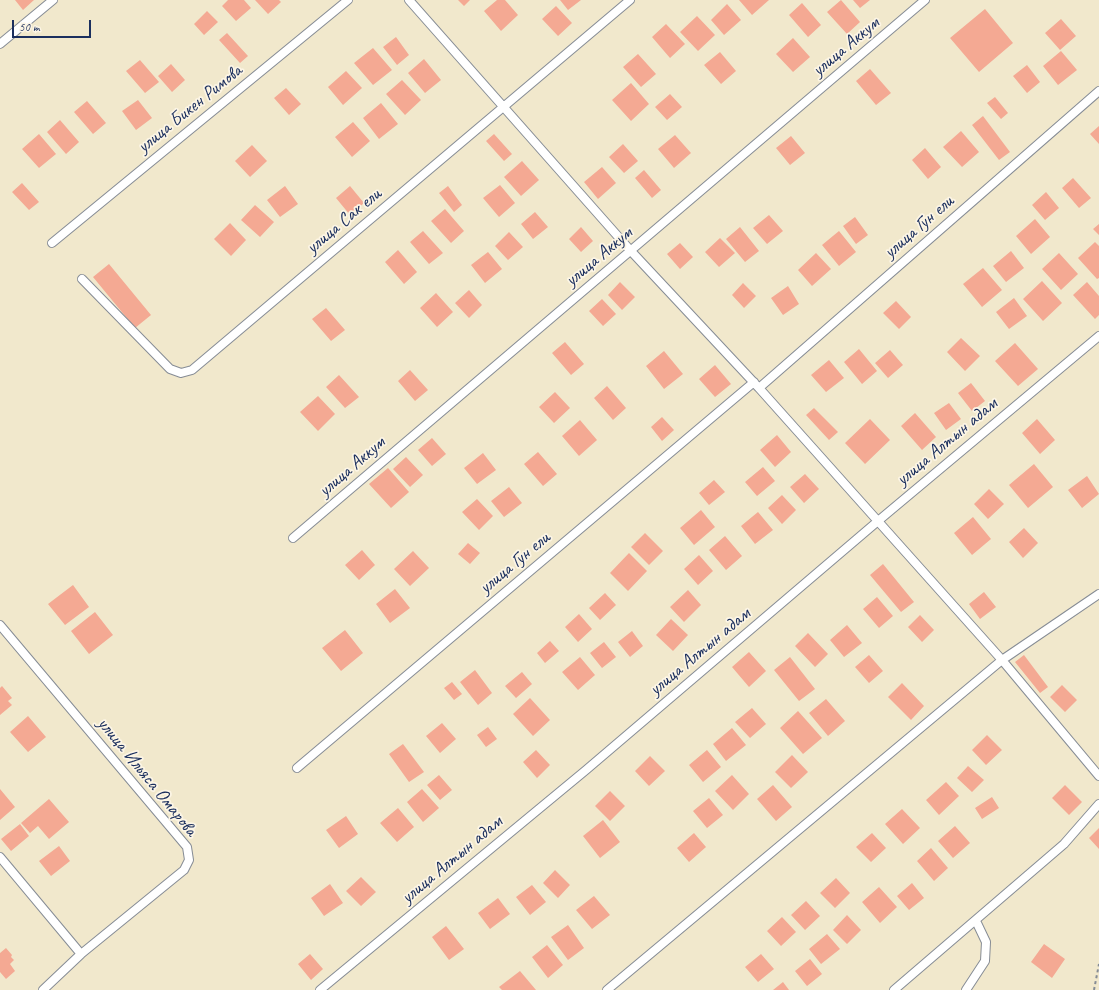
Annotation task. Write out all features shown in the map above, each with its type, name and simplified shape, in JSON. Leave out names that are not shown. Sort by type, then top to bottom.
[{"type":"street","points":[[0,44],[53,0]]},
{"type":"street","name":"улица Бикен Римова","points":[[52,243],[348,0]]},
{"type":"street","points":[[409,0],[630,250],[757,385],[1002,660],[1099,776]]},
{"type":"street","name":"улица Сак ели","points":[[82,279],[170,369],[181,373],[192,370],[630,0]]},
{"type":"street","name":"улица Аккум","points":[[293,538],[925,0]]},
{"type":"street","name":"улица Гун ели","points":[[297,768],[757,385],[1099,91]]},
{"type":"street","name":"улица Алтын адам","points":[[320,990],[586,770],[878,521],[1099,336]]},
{"type":"street","points":[[607,990],[1002,660],[1099,594]]},
{"type":"street","name":"улица Ильяса Омарова","points":[[0,625],[186,847],[189,860],[184,870],[81,954],[43,990]]},
{"type":"street","points":[[894,990],[1064,844],[1099,804]]},
{"type":"street","points":[[0,857],[81,954]]},
{"type":"street","points":[[966,990],[985,961],[986,942],[976,920]]},
{"type":"path","points":[[1094,990],[1099,964]]},
{"type":"building","points":[[15,0],[34,0],[23,10]]},
{"type":"building","points":[[228,0],[244,0],[251,8],[236,21],[222,6]]},
{"type":"building","points":[[255,0],[279,0],[281,2],[268,14]]},
{"type":"building","points":[[458,0],[470,0],[464,6]]},
{"type":"building","points":[[497,0],[505,0],[518,15],[501,31],[484,11]]},
{"type":"building","points":[[560,0],[581,0],[568,10]]},
{"type":"building","points":[[739,0],[769,0],[752,15]]},
{"type":"building","points":[[841,0],[860,22],[847,34],[827,12]]},
{"type":"building","points":[[853,0],[870,0],[860,8]]},
{"type":"building","points":[[802,3],[821,25],[808,37],[789,15]]},
{"type":"building","points":[[727,4],[741,20],[724,35],[711,20]]},
{"type":"building","points":[[556,6],[572,23],[558,36],[542,19]]},
{"type":"building","points":[[985,9],[1013,43],[979,72],[950,38]]},
{"type":"building","points":[[207,11],[218,22],[204,35],[194,24]]},
{"type":"building","points":[[697,16],[715,35],[698,51],[680,32]]},
{"type":"building","points":[[1061,19],[1076,36],[1060,50],[1045,33]]},
{"type":"building","points":[[666,24],[685,44],[670,58],[652,37]]},
{"type":"building","points":[[227,33],[248,56],[240,63],[219,40]]},
{"type":"building","points":[[396,37],[409,55],[397,65],[383,47]]},
{"type":"building","points":[[793,38],[810,57],[793,72],[776,54]]},
{"type":"building","points":[[373,48],[392,70],[373,85],[354,63]]},
{"type":"building","points":[[1061,51],[1077,70],[1058,85],[1043,66]]},
{"type":"building","points":[[720,52],[736,71],[721,84],[704,65]]},
{"type":"building","points":[[638,54],[656,74],[641,87],[623,67]]},
{"type":"building","points":[[424,59],[441,80],[425,93],[408,73]]},
{"type":"building","points":[[140,60],[159,82],[145,93],[126,71]]},
{"type":"building","points":[[171,64],[185,80],[172,92],[158,76]]},
{"type":"building","points":[[1027,65],[1040,82],[1027,93],[1013,76]]},
{"type":"building","points":[[870,69],[891,93],[876,105],[856,81]]},
{"type":"building","points":[[346,71],[362,88],[343,105],[328,87]]},
{"type":"building","points":[[402,80],[421,100],[405,115],[386,94]]},
{"type":"building","points":[[631,83],[649,104],[631,121],[612,100]]},
{"type":"building","points":[[286,88],[301,104],[289,115],[274,98]]},
{"type":"building","points":[[670,94],[682,107],[667,120],[655,107]]},
{"type":"building","points":[[995,97],[1008,113],[1001,119],[987,103]]},
{"type":"building","points":[[138,100],[152,118],[136,130],[122,111]]},
{"type":"building","points":[[87,101],[106,123],[93,134],[74,112]]},
{"type":"building","points":[[381,103],[398,124],[379,139],[363,118]]},
{"type":"building","points":[[983,116],[1010,152],[999,160],[972,125]]},
{"type":"building","points":[[60,120],[79,142],[66,154],[47,132]]},
{"type":"building","points":[[353,122],[370,141],[352,157],[335,137]]},
{"type":"building","points":[[1099,126],[1099,144],[1090,134]]},
{"type":"building","points":[[961,131],[979,152],[962,167],[943,147]]},
{"type":"building","points":[[39,134],[56,154],[39,168],[22,149]]},
{"type":"building","points":[[494,134],[512,154],[504,161],[486,141]]},
{"type":"building","points":[[675,135],[691,153],[674,168],[658,149]]},
{"type":"building","points":[[791,136],[805,153],[790,165],[776,148]]},
{"type":"building","points":[[623,144],[638,161],[624,173],[609,157]]},
{"type":"building","points":[[252,145],[267,161],[250,177],[235,161]]},
{"type":"building","points":[[925,148],[941,167],[928,179],[912,160]]},
{"type":"building","points":[[522,161],[539,180],[521,196],[504,177]]},
{"type":"building","points":[[602,167],[616,183],[598,199],[584,182]]},
{"type":"building","points":[[644,170],[661,190],[652,198],[635,178]]},
{"type":"building","points":[[1073,178],[1091,198],[1079,208],[1062,188]]},
{"type":"building","points":[[22,183],[39,202],[29,210],[12,192]]},
{"type":"building","points":[[500,185],[515,203],[499,217],[483,198]]},
{"type":"building","points":[[285,186],[298,204],[280,217],[267,200]]},
{"type":"building","points":[[350,186],[364,203],[350,215],[336,198]]},
{"type":"building","points":[[448,186],[462,205],[454,212],[439,193]]},
{"type":"building","points":[[1046,192],[1059,208],[1045,220],[1032,205]]},
{"type":"building","points":[[255,205],[274,222],[260,237],[241,220]]},
{"type":"building","points":[[445,209],[464,231],[451,243],[431,221]]},
{"type":"building","points":[[535,212],[548,227],[533,239],[521,224]]},
{"type":"building","points":[[769,215],[783,231],[767,244],[753,228]]},
{"type":"building","points":[[855,217],[868,235],[856,244],[843,226]]},
{"type":"building","points":[[1035,219],[1050,237],[1031,254],[1016,236]]},
{"type":"building","points":[[230,223],[246,240],[231,256],[214,239]]},
{"type":"building","points":[[1099,224],[1099,235],[1093,229]]},
{"type":"building","points":[[581,227],[593,241],[581,252],[569,239]]},
{"type":"building","points":[[740,227],[759,251],[745,262],[726,239]]},
{"type":"building","points":[[423,231],[443,253],[429,264],[410,242]]},
{"type":"building","points":[[839,231],[856,252],[839,266],[822,245]]},
{"type":"building","points":[[509,232],[523,247],[508,260],[495,246]]},
{"type":"building","points":[[720,238],[735,253],[719,267],[705,252]]},
{"type":"building","points":[[1095,242],[1099,246],[1099,278],[1097,279],[1078,258]]},
{"type":"building","points":[[680,243],[693,257],[680,269],[667,254]]},
{"type":"building","points":[[398,250],[417,272],[404,284],[385,262]]},
{"type":"building","points":[[1011,251],[1024,268],[1006,282],[993,266]]},
{"type":"building","points":[[488,252],[502,269],[485,283],[471,265]]},
{"type":"building","points":[[816,253],[831,269],[812,286],[798,270]]},
{"type":"building","points":[[1059,253],[1078,274],[1061,290],[1042,269]]},
{"type":"building","points":[[109,264],[151,315],[135,328],[93,277]]},
{"type":"building","points":[[983,268],[1002,290],[982,307],[963,284]]},
{"type":"building","points":[[1042,281],[1062,303],[1043,321],[1023,299]]},
{"type":"building","points":[[620,282],[635,297],[622,310],[608,295]]},
{"type":"building","points":[[1087,282],[1099,296],[1099,315],[1095,319],[1073,295]]},
{"type":"building","points":[[743,283],[756,296],[744,308],[732,295]]},
{"type":"building","points":[[788,286],[799,304],[783,315],[771,298]]},
{"type":"building","points":[[469,290],[482,305],[469,318],[455,303]]},
{"type":"building","points":[[436,293],[453,312],[437,327],[420,308]]},
{"type":"building","points":[[1014,298],[1027,316],[1009,329],[996,312]]},
{"type":"building","points":[[602,299],[616,314],[603,326],[589,311]]},
{"type":"building","points":[[896,301],[911,317],[899,329],[883,313]]},
{"type":"building","points":[[326,308],[345,330],[331,341],[312,319]]},
{"type":"building","points":[[961,338],[980,356],[965,371],[947,352]]},
{"type":"building","points":[[565,342],[584,364],[571,375],[552,353]]},
{"type":"building","points":[[1015,343],[1038,369],[1018,386],[995,361]]},
{"type":"building","points":[[859,349],[877,371],[862,384],[844,362]]},
{"type":"building","points":[[890,350],[903,365],[888,378],[875,363]]},
{"type":"building","points":[[664,351],[683,374],[664,389],[646,366]]},
{"type":"building","points":[[829,360],[844,378],[826,392],[811,375]]},
{"type":"building","points":[[715,365],[731,384],[715,397],[699,379]]},
{"type":"building","points":[[410,370],[428,390],[415,401],[398,381]]},
{"type":"building","points":[[339,375],[359,397],[345,408],[326,387]]},
{"type":"building","points":[[971,383],[985,401],[972,411],[958,393]]},
{"type":"building","points":[[607,386],[626,408],[613,420],[594,398]]},
{"type":"building","points":[[555,392],[570,408],[554,423],[539,407]]},
{"type":"building","points":[[318,396],[335,414],[318,431],[300,412]]},
{"type":"building","points":[[949,403],[961,419],[946,430],[934,413]]},
{"type":"building","points":[[814,408],[838,432],[829,440],[806,415]]},
{"type":"building","points":[[915,413],[936,437],[922,450],[901,426]]},
{"type":"building","points":[[662,417],[674,430],[662,441],[651,427]]},
{"type":"building","points":[[870,419],[890,440],[865,464],[845,443]]},
{"type":"building","points":[[1037,419],[1055,440],[1040,454],[1022,433]]},
{"type":"building","points":[[580,420],[597,440],[579,456],[562,436]]},
{"type":"building","points":[[777,435],[791,452],[775,467],[760,450]]},
{"type":"building","points":[[432,438],[446,454],[432,466],[418,450]]},
{"type":"building","points":[[538,452],[557,474],[543,486],[524,464]]},
{"type":"building","points":[[483,453],[496,470],[477,484],[464,468]]},
{"type":"building","points":[[406,457],[423,475],[410,487],[393,469]]},
{"type":"building","points":[[1034,464],[1053,487],[1028,508],[1009,485]]},
{"type":"building","points":[[763,467],[775,481],[757,496],[745,482]]},
{"type":"building","points":[[388,468],[409,492],[391,508],[369,484]]},
{"type":"building","points":[[805,474],[819,489],[804,503],[790,487]]},
{"type":"building","points":[[1087,476],[1099,494],[1082,508],[1068,490]]},
{"type":"building","points":[[714,480],[725,492],[709,505],[699,493]]},
{"type":"building","points":[[509,487],[522,503],[504,517],[491,501]]},
{"type":"building","points":[[989,489],[1004,504],[988,519],[974,504]]},
{"type":"building","points":[[782,495],[796,510],[782,524],[768,508]]},
{"type":"building","points":[[477,499],[493,516],[479,530],[462,512]]},
{"type":"building","points":[[701,510],[715,527],[694,545],[680,528]]},
{"type":"building","points":[[758,512],[773,530],[755,544],[741,526]]},
{"type":"building","points":[[973,517],[991,539],[972,555],[954,533]]},
{"type":"building","points":[[1024,528],[1038,543],[1023,558],[1009,542]]},
{"type":"building","points":[[645,533],[663,551],[649,565],[631,547]]},
{"type":"building","points":[[725,536],[742,556],[726,570],[709,550]]},
{"type":"building","points":[[468,543],[480,553],[470,564],[458,554]]},
{"type":"building","points":[[362,550],[375,565],[359,580],[345,565]]},
{"type":"building","points":[[413,551],[429,568],[410,586],[394,569]]},
{"type":"building","points":[[629,553],[647,571],[628,591],[610,573]]},
{"type":"building","points":[[699,555],[713,571],[698,585],[684,569]]},
{"type":"building","points":[[883,564],[914,602],[901,612],[870,575]]},
{"type":"building","points":[[73,585],[89,607],[65,625],[48,604]]},
{"type":"building","points":[[395,589],[410,608],[390,623],[376,604]]},
{"type":"building","points":[[688,590],[701,605],[684,622],[670,607]]},
{"type":"building","points":[[984,592],[996,607],[980,619],[969,604]]},
{"type":"building","points":[[605,593],[616,605],[600,620],[589,608]]},
{"type":"building","points":[[877,597],[893,616],[879,628],[863,609]]},
{"type":"building","points":[[95,612],[113,635],[89,654],[71,631]]},
{"type":"building","points":[[579,614],[592,629],[578,642],[565,627]]},
{"type":"building","points":[[920,615],[934,630],[922,642],[908,627]]},
{"type":"building","points":[[671,619],[688,635],[673,651],[656,635]]},
{"type":"building","points":[[847,625],[862,643],[844,657],[830,640]]},
{"type":"building","points":[[345,630],[363,653],[341,671],[322,648]]},
{"type":"building","points":[[632,631],[643,646],[630,657],[618,642]]},
{"type":"building","points":[[808,633],[828,654],[815,667],[795,646]]},
{"type":"building","points":[[550,641],[559,651],[545,663],[537,653]]},
{"type":"building","points":[[604,642],[616,657],[602,668],[590,653]]},
{"type":"building","points":[[749,652],[766,671],[749,687],[732,667]]},
{"type":"building","points":[[869,655],[883,671],[869,683],[855,667]]},
{"type":"building","points":[[1024,655],[1048,687],[1040,693],[1015,662]]},
{"type":"building","points":[[580,657],[595,675],[578,690],[562,672]]},
{"type":"building","points":[[790,657],[815,689],[799,701],[774,670]]},
{"type":"building","points":[[475,670],[492,693],[478,705],[460,682]]},
{"type":"building","points":[[522,672],[532,684],[516,698],[505,686]]},
{"type":"building","points":[[452,682],[462,694],[454,700],[444,688]]},
{"type":"building","points":[[902,683],[924,706],[911,720],[888,697]]},
{"type":"building","points":[[1062,685],[1077,700],[1065,712],[1050,697]]},
{"type":"building","points":[[2,686],[12,698],[8,701],[12,705],[0,715],[0,688]]},
{"type":"building","points":[[530,698],[550,720],[533,736],[513,714]]},
{"type":"building","points":[[826,699],[845,721],[828,736],[809,713]]},
{"type":"building","points":[[752,708],[766,724],[750,738],[735,722]]},
{"type":"building","points":[[798,711],[822,738],[803,754],[780,728]]},
{"type":"building","points":[[28,716],[46,737],[28,752],[10,732]]},
{"type":"building","points":[[442,723],[456,739],[440,753],[426,736]]},
{"type":"building","points":[[488,727],[497,739],[486,747],[477,735]]},
{"type":"building","points":[[732,728],[746,745],[726,761],[713,744]]},
{"type":"building","points":[[987,735],[1002,750],[986,765],[972,750]]},
{"type":"building","points":[[403,744],[424,772],[409,782],[389,754]]},
{"type":"building","points":[[536,750],[550,765],[537,778],[523,762]]},
{"type":"building","points":[[707,750],[721,767],[703,782],[689,765]]},
{"type":"building","points":[[792,755],[808,772],[791,788],[775,772]]},
{"type":"building","points":[[650,756],[665,771],[649,786],[635,771]]},
{"type":"building","points":[[968,766],[984,780],[972,792],[957,778]]},
{"type":"building","points":[[439,775],[452,790],[440,800],[427,785]]},
{"type":"building","points":[[732,775],[749,794],[733,810],[715,791]]},
{"type":"building","points":[[946,782],[959,796],[939,815],[926,800]]},
{"type":"building","points":[[773,785],[792,807],[776,821],[757,799]]},
{"type":"building","points":[[1065,785],[1082,802],[1069,815],[1052,798]]},
{"type":"building","points":[[0,789],[15,807],[0,820]]},
{"type":"building","points":[[422,789],[439,808],[423,822],[407,802]]},
{"type":"building","points":[[610,791],[625,806],[610,821],[595,806]]},
{"type":"building","points":[[992,797],[999,808],[982,819],[975,808]]},
{"type":"building","points":[[709,798],[723,815],[707,828],[693,811]]},
{"type":"building","points":[[49,799],[69,822],[49,839],[38,826],[30,833],[21,823]]},
{"type":"building","points":[[398,808],[414,827],[397,842],[380,823]]},
{"type":"building","points":[[902,809],[920,828],[903,844],[885,824]]},
{"type":"building","points":[[346,816],[358,834],[339,848],[326,830]]},
{"type":"building","points":[[603,820],[620,842],[600,858],[583,836]]},
{"type":"building","points":[[20,824],[29,836],[11,851],[1,839]]},
{"type":"building","points":[[955,826],[970,843],[953,858],[938,841]]},
{"type":"building","points":[[1099,828],[1099,849],[1089,838]]},
{"type":"building","points":[[694,833],[706,847],[689,862],[677,848]]},
{"type":"building","points":[[872,833],[886,848],[871,862],[856,847]]},
{"type":"building","points":[[59,846],[70,861],[51,876],[39,861]]},
{"type":"building","points":[[931,848],[948,868],[934,881],[917,861]]},
{"type":"building","points":[[555,870],[570,885],[558,898],[543,883]]},
{"type":"building","points":[[361,877],[376,892],[361,906],[346,891]]},
{"type":"building","points":[[836,878],[850,893],[835,908],[820,893]]},
{"type":"building","points":[[912,883],[924,898],[909,910],[897,896]]},
{"type":"building","points":[[330,884],[343,903],[324,916],[311,898]]},
{"type":"building","points":[[532,885],[546,902],[530,915],[516,897]]},
{"type":"building","points":[[879,887],[897,907],[880,923],[862,902]]},
{"type":"building","points":[[594,896],[610,915],[592,929],[576,910]]},
{"type":"building","points":[[498,898],[510,914],[490,929],[478,913]]},
{"type":"building","points":[[806,901],[820,916],[805,930],[791,915]]},
{"type":"building","points":[[847,915],[861,930],[847,944],[833,930]]},
{"type":"building","points":[[782,917],[796,932],[781,946],[767,931]]},
{"type":"building","points":[[568,925],[584,948],[568,960],[551,937]]},
{"type":"building","points":[[446,926],[464,949],[449,960],[432,937]]},
{"type":"building","points":[[827,934],[840,949],[821,964],[809,949]]},
{"type":"building","points":[[1044,944],[1065,959],[1052,978],[1031,962]]},
{"type":"building","points":[[547,945],[563,965],[548,978],[532,957]]},
{"type":"building","points":[[6,948],[14,960],[10,964],[15,971],[6,979],[0,972],[0,953]]},
{"type":"building","points":[[310,954],[323,969],[311,980],[298,964]]},
{"type":"building","points":[[761,954],[774,969],[758,982],[745,967]]},
{"type":"building","points":[[810,959],[822,974],[807,986],[795,971]]},
{"type":"building","points":[[520,971],[536,990],[502,990],[499,987]]},
{"type":"building","points":[[783,982],[789,990],[773,990]]}]
